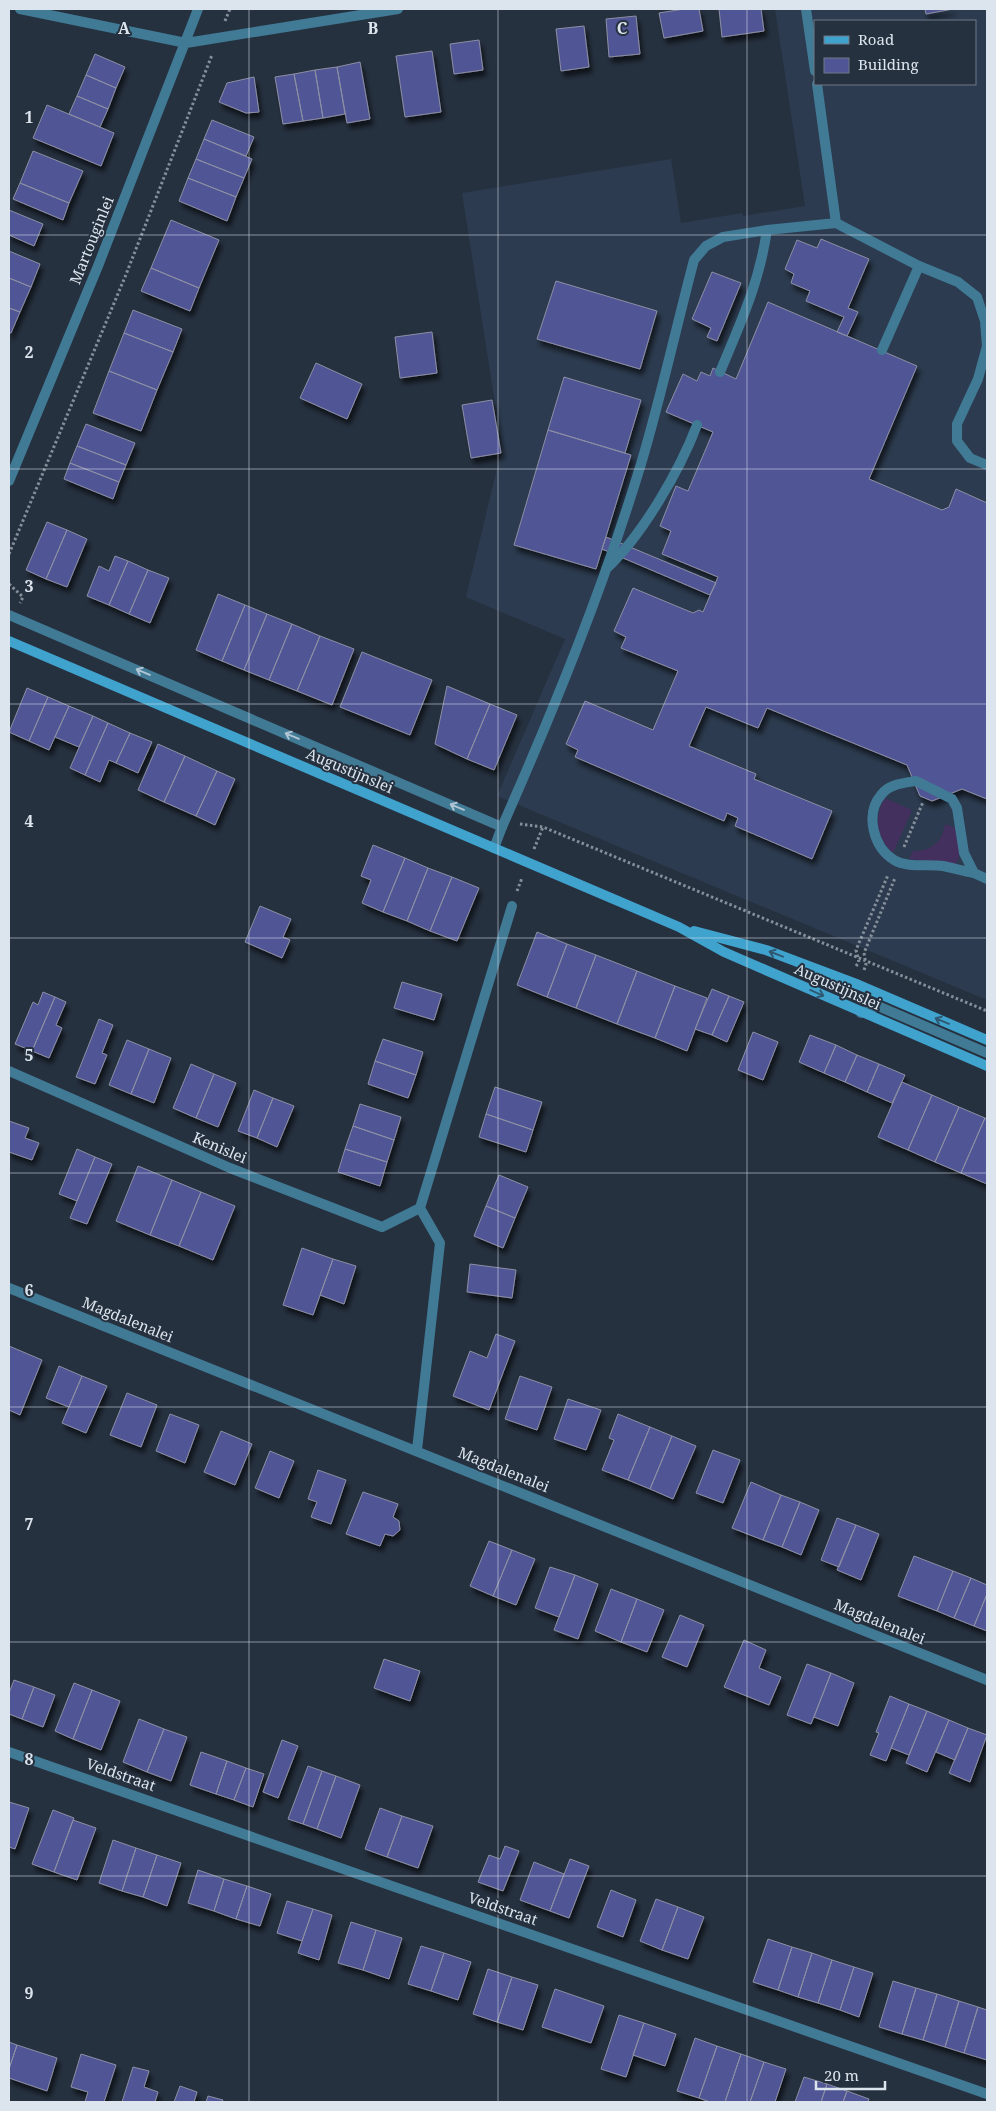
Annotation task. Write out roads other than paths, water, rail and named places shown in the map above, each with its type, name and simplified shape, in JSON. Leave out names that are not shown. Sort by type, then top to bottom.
[{"type":"street","points":[[20,9],[186,43],[398,9]]},
{"type":"street","name":"Martouginlei","points":[[9,481],[101,257],[198,9]]},
{"type":"street","points":[[806,9],[814,64]]},
{"type":"street","points":[[816,85],[836,224]]},
{"type":"street","points":[[494,848],[555,707],[606,570],[641,463],[694,260],[706,246],[723,237],[767,230],[836,224],[919,266],[958,282],[976,297],[985,321],[987,346],[978,379],[958,424],[957,441],[970,458],[987,464]]},
{"type":"street","points":[[720,372],[752,299],[762,262],[767,230]]},
{"type":"street","points":[[882,350],[919,266]]},
{"type":"street","points":[[606,570],[636,536],[687,451],[697,425]]},
{"type":"street","name":"Augustijnslei","points":[[9,615],[502,827]]},
{"type":"street","name":"Augustijnslei","points":[[9,641],[679,927],[724,952],[987,1066]]},
{"type":"street","points":[[974,873],[964,854],[957,808],[952,800],[916,781],[896,784],[881,795],[872,815],[874,833],[882,849],[898,861],[942,866],[974,873],[987,879]]},
{"type":"street","points":[[417,1450],[440,1243],[420,1208],[512,906]]},
{"type":"street","name":"Augustijnslei","points":[[679,927],[766,950],[854,983],[987,1040]]},
{"type":"street","points":[[861,1013],[878,1006],[987,1053]]},
{"type":"street","name":"Kenislei","points":[[9,1071],[230,1168],[382,1227],[420,1208]]},
{"type":"street","name":"Magdalenalei","points":[[9,1288],[987,1680]]},
{"type":"street","name":"Veldstraat","points":[[9,1752],[987,2094]]}]
